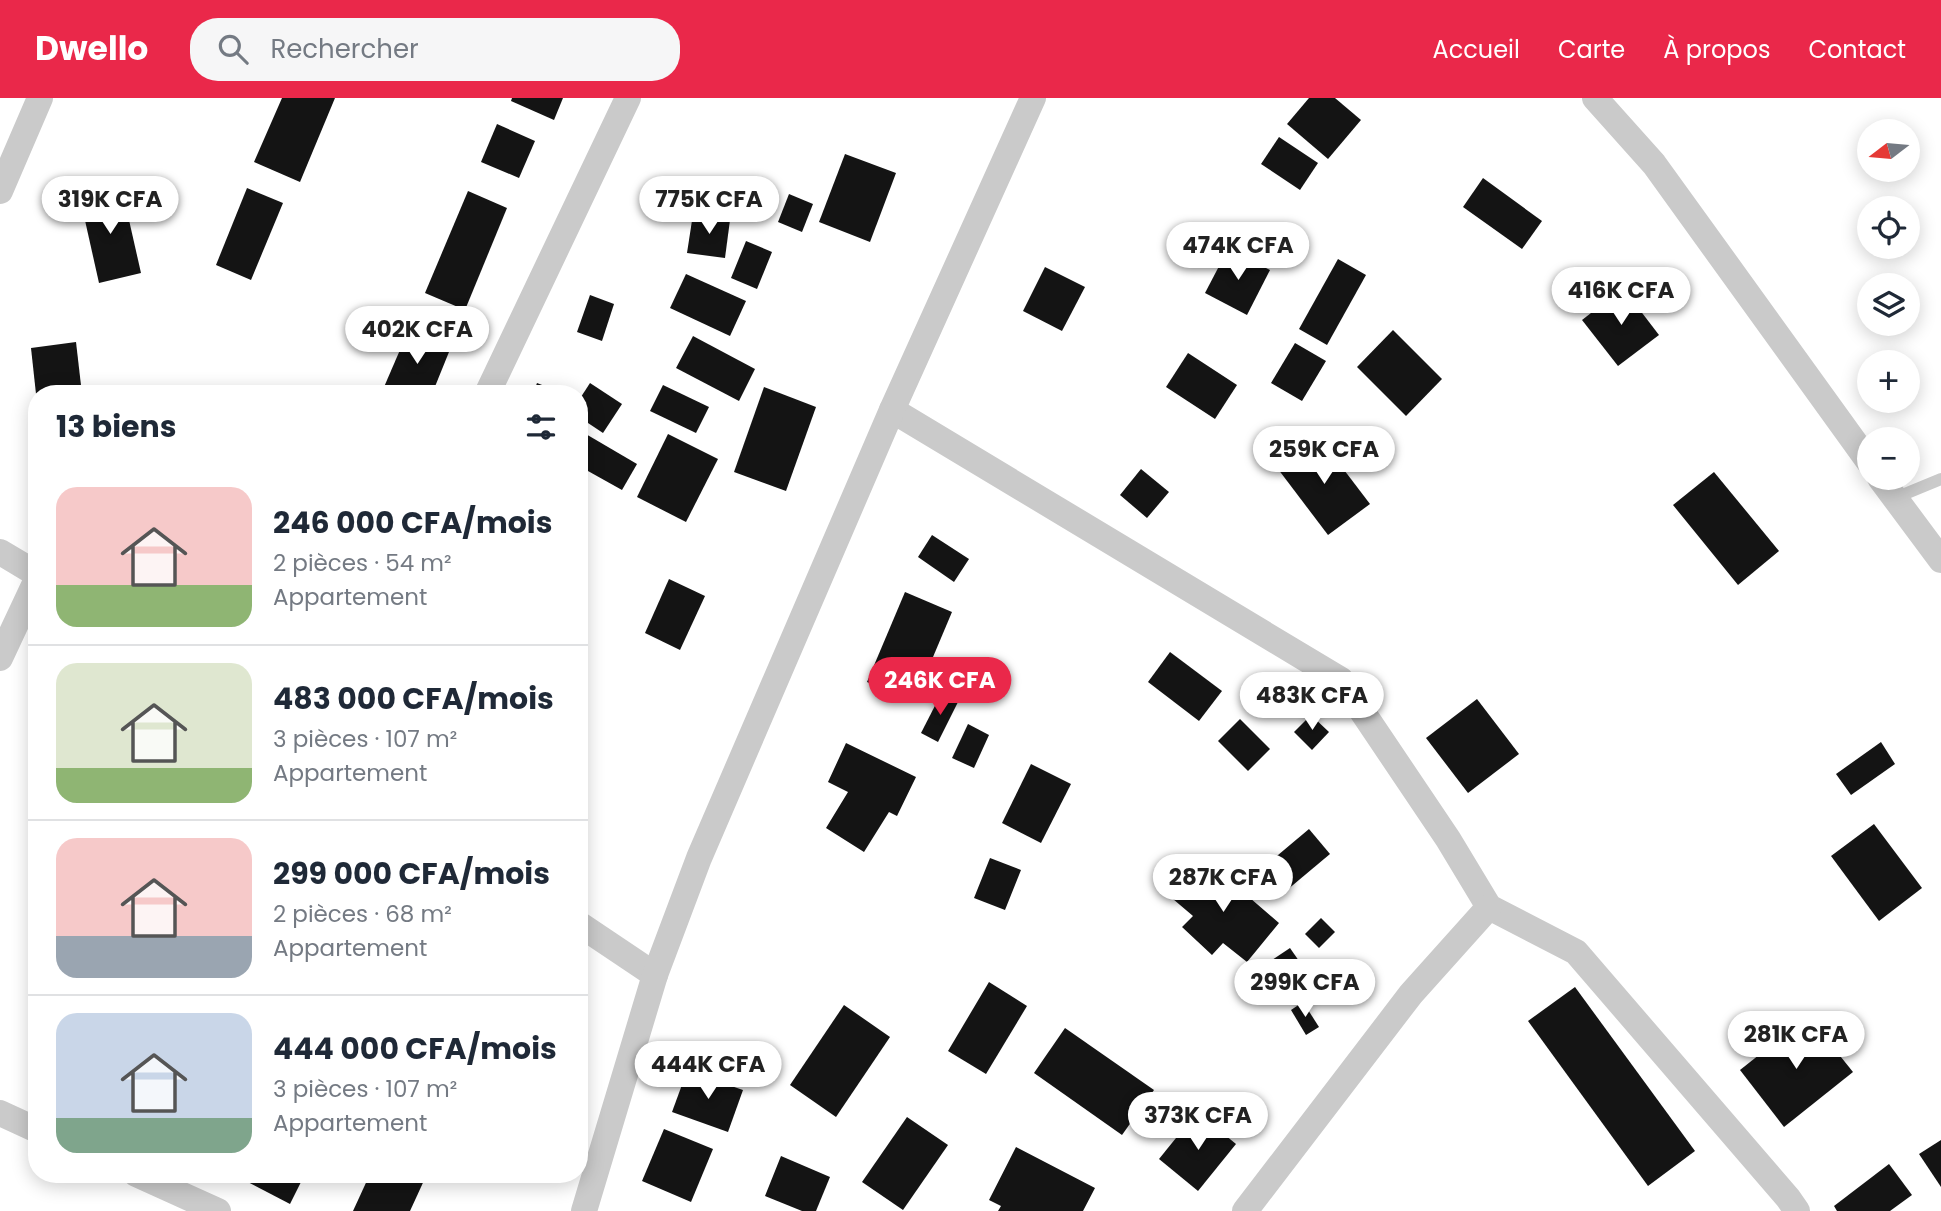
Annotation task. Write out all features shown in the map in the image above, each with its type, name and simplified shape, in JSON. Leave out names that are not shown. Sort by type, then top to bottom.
[{"type":"street","points":[[0,191],[40,98]]},
{"type":"street","points":[[491,385],[628,98]]},
{"type":"street","points":[[584,1211],[655,975],[699,858],[892,410],[1033,98]]},
{"type":"street","points":[[1595,98],[1654,164],[1857,446]]},
{"type":"street","points":[[892,410],[1341,680],[1448,839],[1489,907],[1576,952],[1797,1211]]},
{"type":"street","points":[[1888,490],[1941,560]]},
{"type":"street","points":[[0,552],[28,570]]},
{"type":"street","points":[[0,658],[28,596]]},
{"type":"street","points":[[1245,1211],[1411,993],[1489,907]]},
{"type":"street","points":[[588,930],[655,975]]},
{"type":"street","points":[[0,1113],[28,1126]]},
{"type":"street","points":[[156,1183],[218,1211]]},
{"type":"lane","points":[[1920,482],[1941,479]]},
{"type":"building","points":[[282,98],[335,98],[300,182],[254,162]]},
{"type":"building","points":[[512,98],[563,98],[554,120],[511,101]]},
{"type":"building","points":[[1309,98],[1335,98],[1361,120],[1328,159],[1287,124]]},
{"type":"building","points":[[497,124],[535,141],[519,178],[481,162]]},
{"type":"building","points":[[1279,137],[1318,163],[1300,190],[1261,164]]},
{"type":"building","points":[[845,154],[896,173],[870,242],[819,222]]},
{"type":"building","points":[[1483,178],[1542,221],[1522,249],[1463,207]]},
{"type":"building","points":[[247,188],[283,203],[251,280],[216,265]]},
{"type":"building","points":[[122,189],[141,273],[99,283],[80,198]]},
{"type":"building","points":[[468,191],[507,208],[465,310],[425,293]]},
{"type":"building","points":[[789,194],[813,204],[802,232],[778,222]]},
{"type":"building","points":[[693,214],[730,220],[725,258],[687,253]]},
{"type":"building","points":[[746,241],[772,252],[757,289],[731,278]]},
{"type":"building","points":[[1228,249],[1270,270],[1247,315],[1205,293]]},
{"type":"building","points":[[1338,259],[1366,275],[1327,345],[1299,329]]},
{"type":"building","points":[[1045,267],[1085,287],[1062,331],[1023,311]]},
{"type":"building","points":[[686,274],[746,301],[730,336],[670,308]]},
{"type":"building","points":[[1623,288],[1659,335],[1618,366],[1582,320]]},
{"type":"building","points":[[590,295],[614,304],[602,341],[577,332]]},
{"type":"building","points":[[409,329],[451,347],[436,385],[385,385]]},
{"type":"building","points":[[1393,330],[1442,379],[1406,416],[1357,367]]},
{"type":"building","points":[[693,336],[755,369],[739,401],[676,368]]},
{"type":"building","points":[[76,342],[81,385],[35,385],[31,348]]},
{"type":"building","points":[[1295,343],[1326,361],[1302,401],[1271,383]]},
{"type":"building","points":[[1188,353],[1237,385],[1215,419],[1166,387]]},
{"type":"building","points":[[590,383],[622,404],[603,433],[588,423]]},
{"type":"building","points":[[663,385],[709,407],[696,433],[650,411]]},
{"type":"building","points":[[764,387],[816,407],[786,491],[734,472]]},
{"type":"building","points":[[668,434],[718,459],[686,522],[637,497]]},
{"type":"building","points":[[588,435],[637,464],[622,490],[588,471]]},
{"type":"building","points":[[1319,437],[1370,504],[1328,535],[1278,469]]},
{"type":"building","points":[[1141,469],[1169,492],[1147,518],[1120,495]]},
{"type":"building","points":[[1714,472],[1779,551],[1738,585],[1673,505]]},
{"type":"building","points":[[932,535],[969,559],[954,582],[918,557]]},
{"type":"building","points":[[669,579],[705,596],[680,650],[645,633]]},
{"type":"building","points":[[905,592],[952,612],[914,702],[867,682]]},
{"type":"building","points":[[1170,652],[1222,691],[1199,721],[1148,682]]},
{"type":"building","points":[[942,692],[959,700],[938,742],[921,733]]},
{"type":"building","points":[[1477,699],[1519,754],[1468,793],[1426,738]]},
{"type":"building","points":[[1311,715],[1329,732],[1312,750],[1294,732]]},
{"type":"building","points":[[1240,719],[1270,749],[1248,771],[1218,741]]},
{"type":"building","points":[[968,724],[989,735],[974,768],[952,758]]},
{"type":"building","points":[[1881,742],[1895,764],[1851,795],[1836,774]]},
{"type":"building","points":[[846,743],[916,777],[897,816],[889,812],[864,852],[826,828],[848,792],[828,782]]},
{"type":"building","points":[[1031,764],[1071,784],[1041,843],[1002,823]]},
{"type":"building","points":[[1874,824],[1922,888],[1879,921],[1831,856]]},
{"type":"building","points":[[1309,829],[1330,854],[1287,890],[1266,865]]},
{"type":"building","points":[[990,858],[1021,870],[1005,910],[974,898]]},
{"type":"building","points":[[1206,860],[1279,923],[1247,962],[1223,943],[1212,955],[1182,927],[1193,916],[1173,899]]},
{"type":"building","points":[[1321,918],[1335,932],[1319,948],[1305,934]]},
{"type":"building","points":[[1290,948],[1308,974],[1290,986],[1272,960]]},
{"type":"building","points":[[989,982],[1027,1006],[986,1074],[948,1051]]},
{"type":"building","points":[[1575,987],[1695,1151],[1648,1186],[1528,1021]]},
{"type":"building","points":[[1303,1002],[1319,1027],[1306,1035],[1291,1010]]},
{"type":"building","points":[[844,1005],[890,1037],[836,1117],[790,1085]]},
{"type":"building","points":[[1808,1016],[1853,1072],[1784,1127],[1740,1070]]},
{"type":"building","points":[[1065,1028],[1154,1090],[1122,1135],[1034,1073]]},
{"type":"building","points":[[687,1071],[743,1090],[728,1132],[672,1112]]},
{"type":"building","points":[[1197,1112],[1236,1144],[1198,1191],[1159,1159]]},
{"type":"building","points":[[907,1117],[948,1145],[903,1210],[862,1182]]},
{"type":"building","points":[[664,1129],[713,1149],[691,1202],[642,1181]]},
{"type":"building","points":[[1941,1140],[1941,1187],[1919,1154]]},
{"type":"building","points":[[1016,1147],[1095,1188],[1083,1211],[998,1211],[1001,1206],[989,1200]]},
{"type":"building","points":[[781,1156],[830,1177],[816,1211],[802,1211],[765,1196]]},
{"type":"building","points":[[1889,1164],[1912,1195],[1890,1211],[1837,1211],[1834,1206]]},
{"type":"building","points":[[250,1183],[300,1183],[290,1204]]},
{"type":"building","points":[[366,1183],[423,1183],[410,1211],[353,1211]]}]
